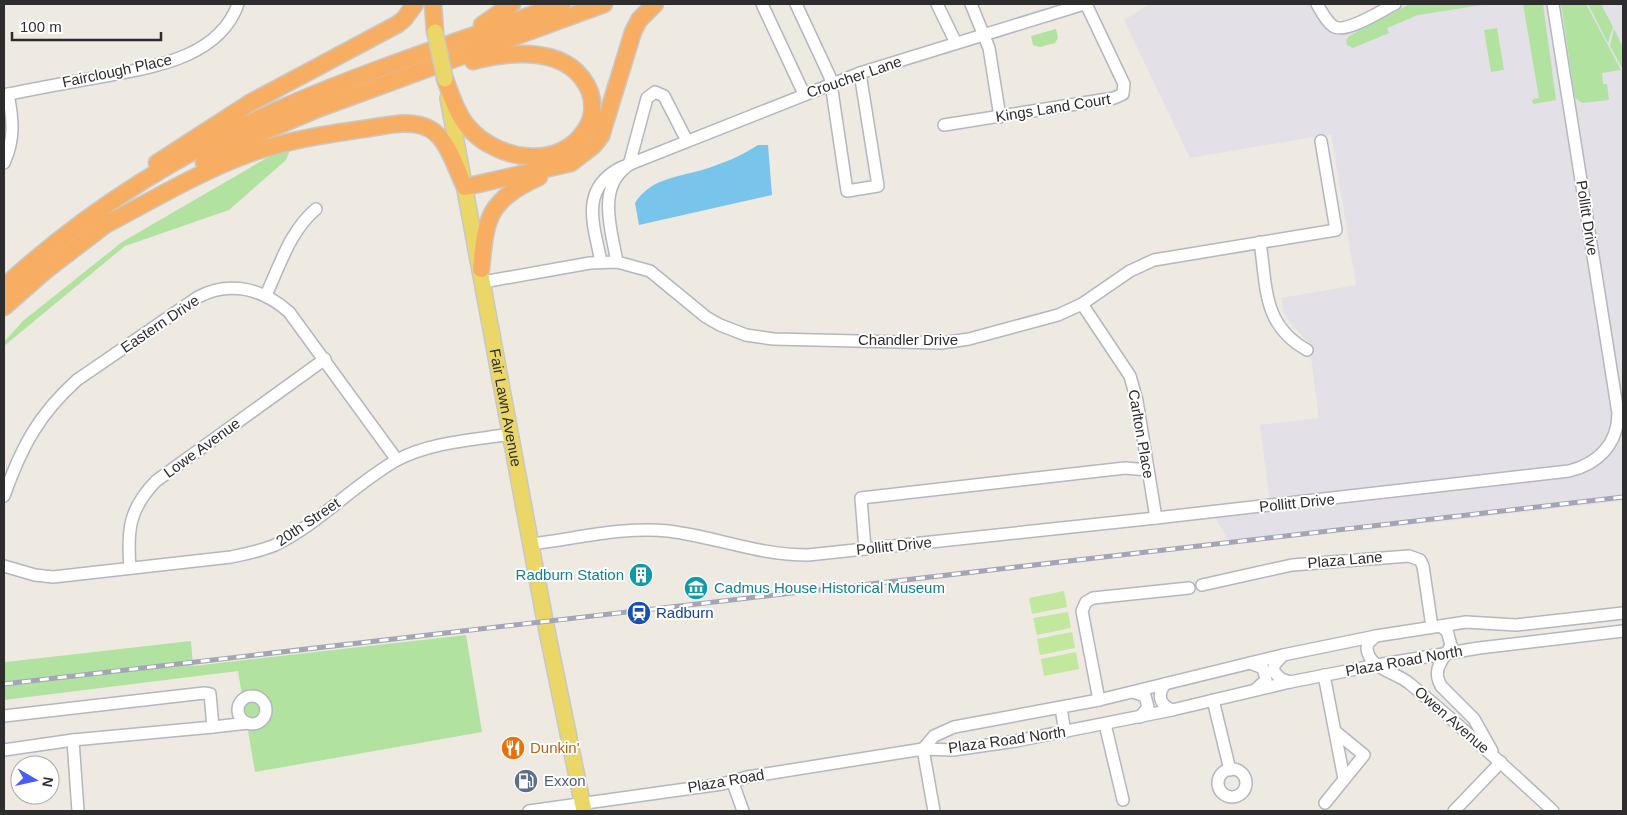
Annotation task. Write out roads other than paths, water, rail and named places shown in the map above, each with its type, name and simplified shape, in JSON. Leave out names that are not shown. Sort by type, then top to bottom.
[{"type":"highway","points":[[4,306],[96,222],[135,179],[182,145],[250,103],[393,27],[405,18],[415,4]]},
{"type":"highway","points":[[431,4],[436,32]]},
{"type":"highway","points":[[4,287],[96,222],[162,188],[225,151],[385,75],[482,25],[504,12],[512,4]]},
{"type":"highway","points":[[385,75],[562,4]]},
{"type":"highway","points":[[385,75],[604,4]]},
{"type":"highway","points":[[482,275],[487,224],[500,201],[520,186],[570,163],[593,146],[601,136],[633,32],[639,20],[655,4]]},
{"type":"highway","points":[[385,75],[495,55],[534,54],[562,63],[582,78],[591,96],[591,117],[581,136],[563,150],[538,156],[513,155],[488,146],[468,127],[454,102],[445,79]]},
{"type":"highway","points":[[96,222],[200,175],[266,148],[335,133],[405,123],[423,126],[438,136],[465,187],[570,163]]},
{"type":"main road","name":"Fair Lawn Avenue","points":[[436,32],[531,544],[583,807]]},
{"type":"street","name":"Fairclough Place","points":[[6,94],[140,69],[186,55],[212,39],[222,30],[238,4]]},
{"type":"street","points":[[762,4],[804,94]]},
{"type":"street","points":[[796,4],[828,71],[848,191],[878,186],[860,73]]},
{"type":"street","points":[[937,4],[956,43]]},
{"type":"street","points":[[971,4],[985,34],[1000,117]]},
{"type":"street","name":"Croucher Lane","points":[[600,262],[593,215],[594,195],[604,178],[629,165],[687,141],[860,73],[1085,4]]},
{"type":"street","name":"Kings Land Court","points":[[944,126],[1114,98],[1123,94],[1124,84],[1085,4]]},
{"type":"street","points":[[1317,4],[1322,14],[1333,27],[1339,28],[1352,26],[1395,4]]},
{"type":"street","name":"Pollitt Drive","points":[[531,544],[649,531],[674,532],[758,551],[808,555],[1569,471],[1593,462],[1603,454],[1616,433],[1617,406],[1553,4]]},
{"type":"street","points":[[617,262],[609,216],[610,196],[617,178],[629,165],[647,98],[655,92],[664,96],[687,141]]},
{"type":"street","points":[[4,163],[12,139],[13,120],[6,94]]},
{"type":"street","name":"Chandler Drive","points":[[482,275],[600,262],[617,262],[640,266],[659,276],[695,308],[720,325],[746,335],[763,338],[926,343],[960,341],[1047,318],[1082,304],[1130,271],[1154,260],[1336,230],[1321,141]]},
{"type":"street","points":[[266,295],[292,238],[307,217],[316,209]]},
{"type":"street","points":[[1260,242],[1273,316],[1286,336],[1308,350]]},
{"type":"street","name":"Eastern Drive","points":[[4,496],[20,453],[34,429],[59,396],[77,380],[205,294],[218,289],[248,290],[266,295],[289,312],[397,460]]},
{"type":"street","name":"Carlton Place","points":[[1082,304],[1130,376],[1137,401],[1156,518]]},
{"type":"street","name":"Lowe Avenue","points":[[130,568],[129,530],[132,516],[146,492],[156,481],[325,359]]},
{"type":"street","name":"20th Street","points":[[4,566],[35,575],[53,577],[231,557],[275,545],[397,460],[421,450],[511,434]]},
{"type":"street","points":[[865,549],[861,498],[1125,468],[1148,470]]},
{"type":"street","name":"Plaza Lane","points":[[1202,585],[1306,563],[1409,556],[1420,560],[1423,566],[1436,626],[1447,631],[1451,640],[1451,645],[1445,653]]},
{"type":"street","points":[[1099,700],[1082,611],[1086,602],[1093,598],[1190,588]]},
{"type":"street","name":"Plaza Road North","points":[[923,749],[934,736],[954,728],[1099,700],[1283,655],[1376,636],[1479,621],[1516,625],[1623,613]]},
{"type":"street","name":"Plaza Road North","points":[[923,749],[968,748],[1065,732],[1172,710],[1290,682],[1445,653],[1623,631]]},
{"type":"street","points":[[1376,636],[1368,643],[1367,648],[1369,658],[1377,665]]},
{"type":"street","name":"Owen Avenue","points":[[1445,653],[1439,663],[1436,674],[1440,686],[1474,719],[1501,762]]},
{"type":"street","points":[[1283,655],[1274,665],[1274,672],[1281,680],[1290,682]]},
{"type":"street","points":[[1250,663],[1263,668],[1266,674],[1266,680],[1254,690]]},
{"type":"street","name":"Owen Avenue","points":[[1377,665],[1409,683],[1501,762],[1553,811]]},
{"type":"street","points":[[1324,675],[1344,779]]},
{"type":"street","points":[[1165,684],[1159,693],[1160,698],[1166,707],[1172,710]]},
{"type":"street","points":[[1133,692],[1145,696],[1148,701],[1148,707],[1140,717]]},
{"type":"street","points":[[4,716],[208,693],[210,694],[213,727]]},
{"type":"street","points":[[1213,700],[1230,770]]},
{"type":"street","points":[[1060,708],[1065,732]]},
{"type":"street","points":[[4,750],[73,740],[248,723]]},
{"type":"street","points":[[1105,724],[1123,800]]},
{"type":"street","points":[[1325,803],[1364,754],[1336,732]]},
{"type":"street","points":[[73,740],[78,811]]},
{"type":"street","points":[[923,749],[934,811]]},
{"type":"street","name":"Plaza Road","points":[[529,811],[583,807],[722,784],[732,780],[923,749]]},
{"type":"street","points":[[1454,811],[1501,762]]},
{"type":"street","points":[[732,780],[743,811]]},
{"type":"water","points":[[758,145],[768,145],[772,195],[639,225],[635,203],[648,189],[665,180],[724,162]]},
{"type":"railway","points":[[4,684],[1623,497]]},
{"type":"place","name":"Radburn Station","points":[[641,575]]},
{"type":"place","name":"Cadmus House Historical Museum","points":[[696,588]]},
{"type":"place","name":"Radburn","points":[[639,613]]},
{"type":"place","name":"Dunkin'","points":[[513,748]]},
{"type":"place","name":"Exxon","points":[[526,781]]}]
